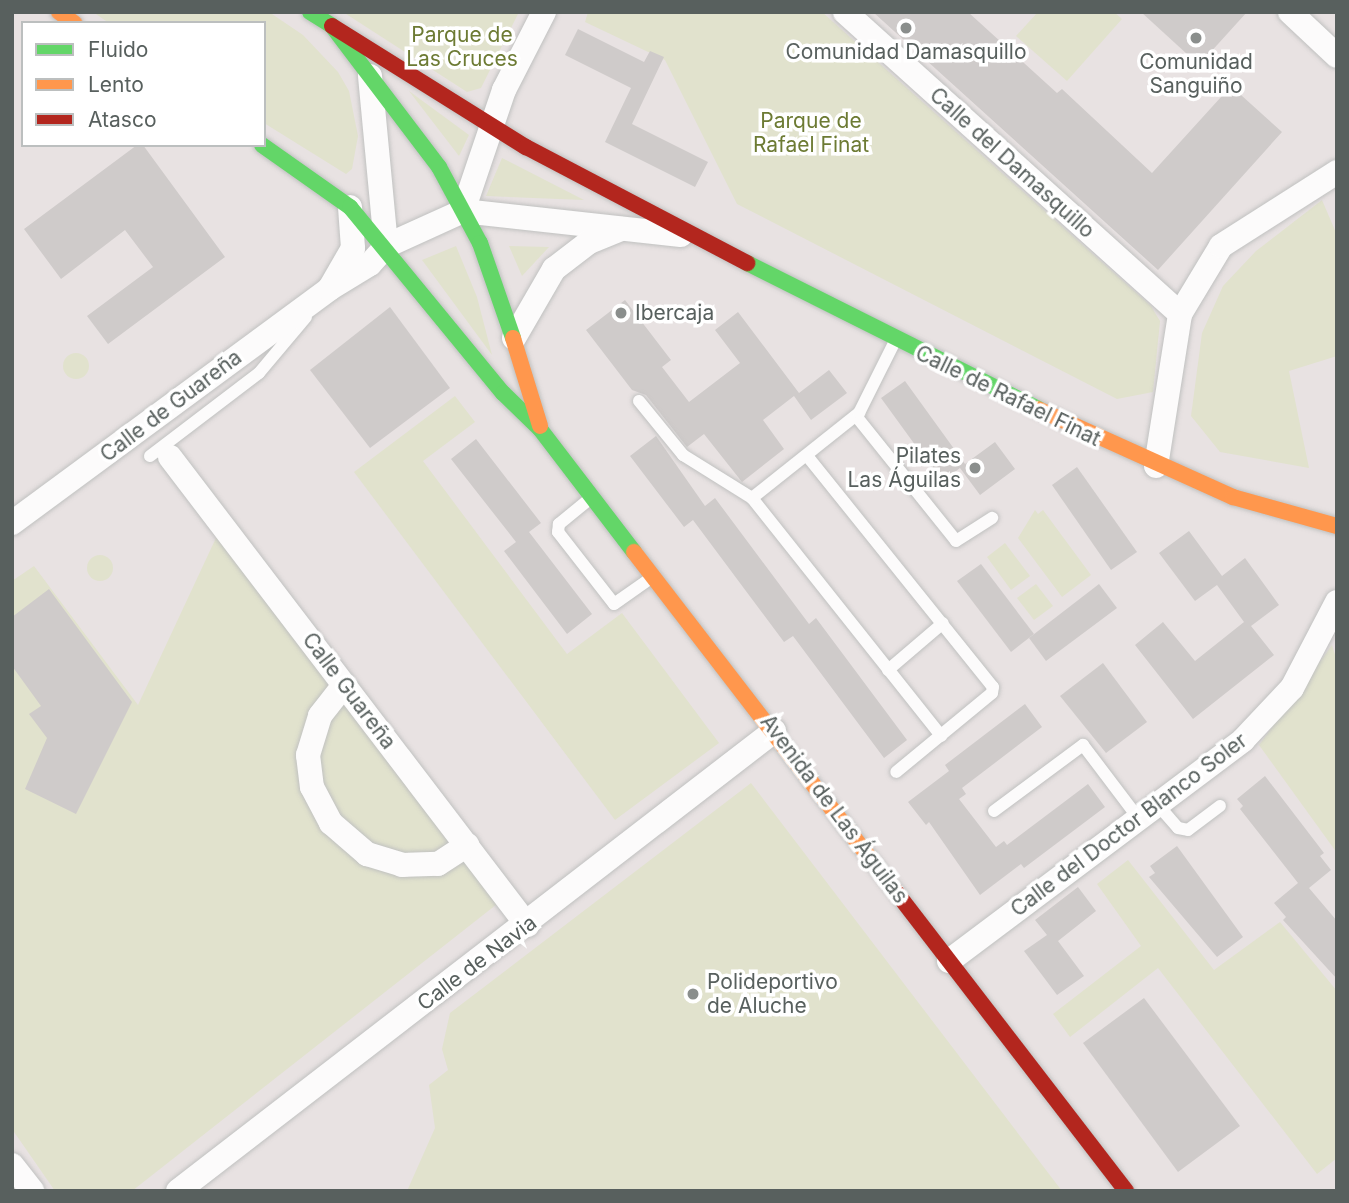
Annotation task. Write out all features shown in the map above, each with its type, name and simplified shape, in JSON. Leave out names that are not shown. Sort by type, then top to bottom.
[{"type":"street","name":"Avenida de Las Águilas","points":[[310,12],[332,26],[370,72],[439,167],[463,211],[498,287],[540,429]]},
{"type":"street","points":[[370,72],[377,176],[386,246],[463,211],[504,90],[544,12]]},
{"type":"street","name":"Calle del Damasquillo","points":[[845,12],[1180,314]]},
{"type":"street","points":[[1290,12],[1337,56]]},
{"type":"street","name":"Calle de Rafael Finat","points":[[332,26],[493,125],[691,237],[895,341],[1156,466],[1233,497],[1337,526]]},
{"type":"street","name":"Avenida de Las Águilas","points":[[265,147],[342,201],[386,246],[503,393],[540,429],[1126,1191]]},
{"type":"street","points":[[1156,466],[1180,314],[1221,246],[1337,172]]},
{"type":"street","points":[[342,201],[377,176]]},
{"type":"street","name":"Calle de Guareña","points":[[329,289],[353,248],[342,201]]},
{"type":"street","name":"Calle de Rafael Finat","points":[[463,211],[628,227],[691,237]]},
{"type":"street","points":[[514,338],[554,269],[589,242],[628,227]]},
{"type":"street","name":"Calle de Guareña","points":[[14,518],[329,289],[370,264],[386,246]]},
{"type":"street","name":"Calle Guareña","points":[[160,457],[344,685],[527,925]]},
{"type":"street","name":"Calle del Doctor Blanco Soler","points":[[949,961],[1243,740],[1292,688],[1337,601]]},
{"type":"street","points":[[344,685],[320,716],[308,755],[312,787],[331,824],[367,854],[402,865],[438,864],[467,845]]},
{"type":"street","name":"Calle de Navia","points":[[178,1191],[527,925],[774,731]]},
{"type":"street","points":[[12,1165],[32,1191]]},
{"type":"lane","points":[[160,457],[260,373],[329,289]]},
{"type":"lane","points":[[751,498],[808,457],[856,416],[895,341]]},
{"type":"lane","points":[[639,401],[683,454],[751,498],[941,736]]},
{"type":"lane","points":[[856,416],[956,541],[992,518]]},
{"type":"lane","points":[[808,457],[993,687],[992,693],[896,772]]},
{"type":"lane","points":[[593,496],[557,527],[611,601],[618,603],[654,576]]},
{"type":"lane","points":[[888,670],[943,623]]},
{"type":"lane","points":[[994,811],[1083,745],[1148,812],[1178,828],[1188,830],[1220,806]]},
{"type":"green space","points":[[93,12],[269,12],[303,35],[338,72],[349,91],[358,136],[352,169],[346,174],[266,124],[266,21],[106,21]]},
{"type":"green space","name":"Parque de Las Cruces","points":[[343,12],[519,12],[481,88],[467,92]]},
{"type":"green space","name":"Parque de Rafael Finat","points":[[588,12],[822,12],[1151,306],[1160,321],[1153,392],[1117,399],[737,204],[665,60],[585,22]]},
{"type":"green space","points":[[1038,12],[1114,12],[1122,19],[1067,81],[1016,36]]},
{"type":"green space","points":[[409,91],[469,135],[459,156]]},
{"type":"green space","points":[[502,158],[584,200],[486,196]]},
{"type":"green space","points":[[1322,200],[1337,235],[1337,356],[1289,371],[1309,468],[1220,452],[1191,416],[1202,333],[1223,286],[1256,251]]},
{"type":"green space","points":[[456,246],[477,297],[492,355],[422,260]]},
{"type":"green space","points":[[509,246],[549,247],[522,276]]},
{"type":"green space","points":[[76,353],[85,357],[89,366],[85,375],[76,379],[67,375],[63,366],[67,357]]},
{"type":"green space","points":[[455,396],[475,422],[423,461],[567,654],[622,613],[719,743],[615,820],[354,472]]},
{"type":"green space","points":[[1035,510],[1038,514],[1043,510],[1091,575],[1062,597],[1018,538]]},
{"type":"green space","points":[[222,525],[506,897],[132,1191],[55,1191],[12,1129],[12,581],[34,566],[138,705]]},
{"type":"green space","points":[[1005,543],[1030,576],[1011,590],[987,557]]},
{"type":"green space","points":[[100,555],[109,559],[113,568],[109,577],[100,581],[91,577],[87,568],[91,559]]},
{"type":"green space","points":[[1036,584],[1053,606],[1034,620],[1017,598]]},
{"type":"green space","points":[[1332,645],[1337,661],[1337,853],[1259,745]]},
{"type":"green space","name":"Polideportivo de Aluche","points":[[751,783],[1062,1191],[407,1191],[435,1128],[429,1085],[448,1070],[442,1049],[450,1013]]},
{"type":"green space","points":[[1128,860],[1214,970],[1280,922],[1337,991],[1337,1158],[1317,1174],[1158,968],[1070,1037],[1053,1014],[1141,946],[1097,884]]},
{"type":"building","points":[[873,12],[968,12],[1057,93],[1062,89],[1152,173],[1231,86],[1282,132],[1158,270]]},
{"type":"building","name":"Comunidad Sanguiño","points":[[1141,12],[1247,12],[1199,65]]},
{"type":"building","points":[[578,29],[644,62],[650,51],[664,57],[632,124],[708,162],[695,187],[605,142],[631,88],[565,55]]},
{"type":"building","points":[[134,147],[144,147],[225,257],[108,344],[87,316],[153,267],[125,230],[61,279],[24,229]]},
{"type":"building","points":[[625,300],[671,360],[662,367],[689,402],[740,363],[715,330],[738,312],[799,393],[829,370],[847,393],[811,420],[794,396],[763,420],[784,449],[742,482],[704,434],[687,447],[646,395],[632,390],[586,330]]},
{"type":"building","points":[[390,307],[450,388],[370,448],[310,370]]},
{"type":"building","points":[[905,381],[965,464],[995,442],[1015,469],[980,495],[960,468],[942,482],[881,398]]},
{"type":"building","points":[[656,436],[705,506],[715,498],[809,624],[816,618],[907,740],[884,758],[793,636],[784,642],[693,520],[684,527],[630,456]]},
{"type":"building","points":[[476,439],[541,523],[529,532],[592,614],[567,634],[504,551],[516,542],[451,459]]},
{"type":"building","points":[[1077,467],[1137,552],[1111,570],[1052,485]]},
{"type":"building","points":[[1189,531],[1222,576],[1245,558],[1279,605],[1251,626],[1274,655],[1193,719],[1135,645],[1163,622],[1195,661],[1244,622],[1217,585],[1195,601],[1159,553]]},
{"type":"building","points":[[981,564],[1034,634],[1011,652],[957,581]]},
{"type":"building","points":[[1099,584],[1117,608],[1046,661],[1029,638]]},
{"type":"building","points":[[49,589],[132,702],[76,814],[25,789],[47,738],[29,714],[41,706],[12,666],[12,617]]},
{"type":"building","points":[[1103,663],[1147,722],[1106,753],[1060,696]]},
{"type":"building","points":[[1025,704],[1042,727],[962,788],[966,794],[959,799],[996,847],[1004,841],[1007,845],[1088,784],[1105,807],[1024,868],[1021,864],[980,895],[929,822],[926,825],[908,802],[949,771],[945,765]]},
{"type":"building","points":[[1265,776],[1324,853],[1320,856],[1331,870],[1309,888],[1337,921],[1337,979],[1283,920],[1286,917],[1274,903],[1298,883],[1240,809],[1243,806],[1237,799]]},
{"type":"building","points":[[1177,846],[1243,937],[1217,957],[1149,877],[1155,873],[1150,866]]},
{"type":"building","points":[[1078,887],[1096,911],[1058,941],[1084,976],[1057,995],[1024,951],[1047,935],[1035,920]]},
{"type":"building","points":[[1144,998],[1240,1126],[1178,1172],[1083,1043]]},
{"type":"traffic: fast","points":[[310,12],[332,26],[439,167],[480,243],[513,338]]},
{"type":"traffic: fast","points":[[265,147],[350,207],[503,393],[540,429],[634,552]]},
{"type":"traffic: fast","points":[[747,263],[1038,409]]},
{"type":"traffic: slow","points":[[59,12],[71,21]]},
{"type":"traffic: slow","points":[[513,338],[540,426]]},
{"type":"traffic: slow","points":[[1038,409],[1233,497],[1337,526]]},
{"type":"traffic: slow","points":[[634,552],[896,892]]},
{"type":"traffic: jam","points":[[332,26],[526,147],[747,263]]},
{"type":"traffic: jam","points":[[896,892],[1126,1191]]},
{"type":"place","name":"Comunidad Damasquillo","points":[[906,28]]},
{"type":"place","name":"Comunidad Sanguiño","points":[[1196,38]]},
{"type":"place","name":"Ibercaja","points":[[621,313]]},
{"type":"place","name":"Pilates Las Águilas","points":[[975,468]]},
{"type":"place","name":"Polideportivo de Aluche","points":[[693,994]]}]
